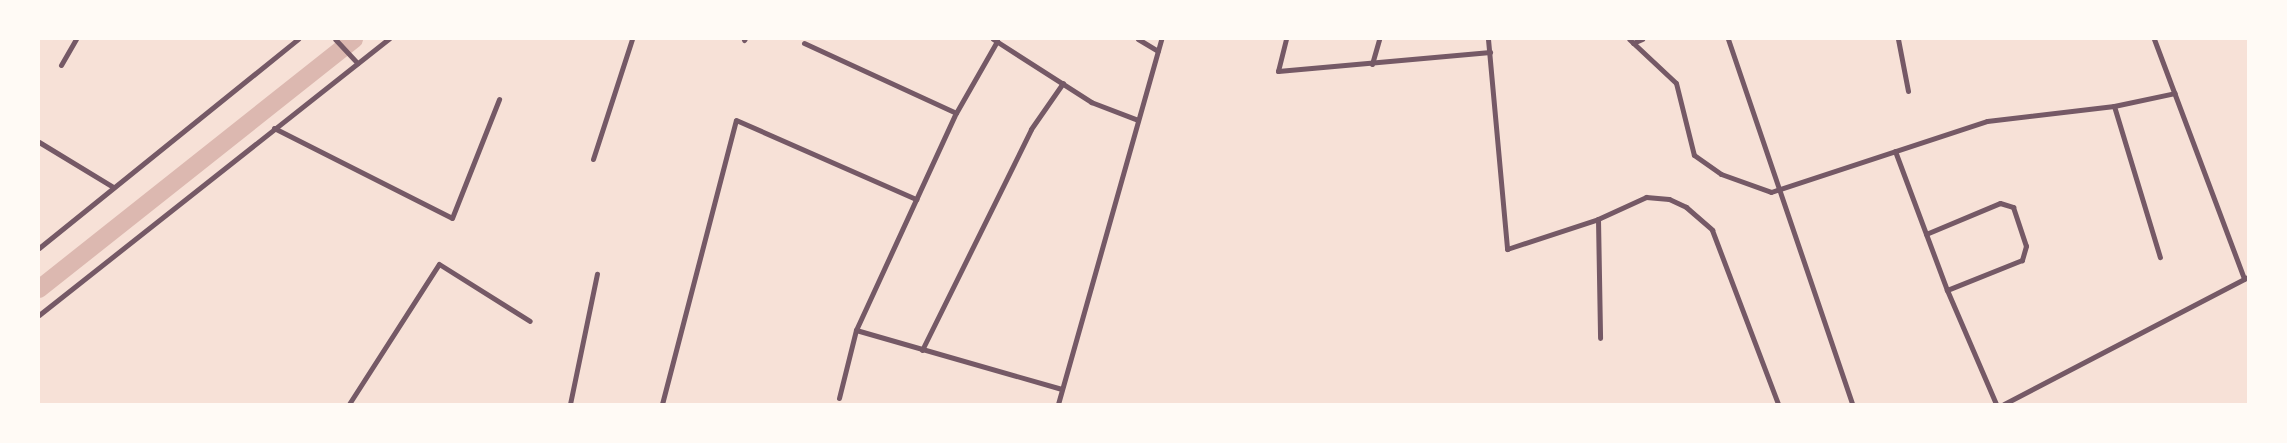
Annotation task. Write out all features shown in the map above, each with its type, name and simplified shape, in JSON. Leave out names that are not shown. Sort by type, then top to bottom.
[{"type":"street","points":[[61,65],[76,39]]},
{"type":"street","points":[[39,248],[298,39]]},
{"type":"street","points":[[335,39],[357,62]]},
{"type":"street","points":[[39,314],[357,62],[389,39]]},
{"type":"street","points":[[593,159],[632,39]]},
{"type":"street","points":[[1138,39],[1158,51]]},
{"type":"street","points":[[1058,404],[1161,39]]},
{"type":"street","points":[[1286,39],[1278,71],[1490,52]]},
{"type":"street","points":[[1372,64],[1379,39]]},
{"type":"street","points":[[1488,39],[1507,249],[1598,219],[1653,196],[1686,207],[1712,230],[1778,404]]},
{"type":"street","points":[[1631,41],[1642,39]]},
{"type":"street","points":[[1728,39],[1781,189],[1852,404]]},
{"type":"street","points":[[1898,39],[1908,91]]},
{"type":"street","points":[[2004,404],[2246,278],[2154,39]]},
{"type":"street","points":[[839,398],[856,330],[956,113],[995,40],[1091,102],[1138,120]]},
{"type":"street","points":[[1631,41],[1676,83],[1694,155],[1721,174],[1771,192],[1987,121],[2114,106],[2175,93]]},
{"type":"street","points":[[804,43],[956,113]]},
{"type":"street","points":[[922,350],[1030,129],[1063,84]]},
{"type":"street","points":[[274,128],[452,218],[499,99]]},
{"type":"street","points":[[2114,106],[2160,257]]},
{"type":"street","points":[[662,404],[736,120],[916,199]]},
{"type":"street","points":[[39,142],[113,187]]},
{"type":"street","points":[[1895,151],[1947,290],[1996,404]]},
{"type":"street","points":[[1926,234],[2000,203],[2013,207],[2026,246],[2022,260],[1947,290]]},
{"type":"street","points":[[1598,219],[1600,338]]},
{"type":"street","points":[[349,404],[437,266],[442,265],[530,321]]},
{"type":"street","points":[[570,404],[597,274]]},
{"type":"street","points":[[856,330],[1062,389]]},
{"type":"waterway","points":[[39,289],[354,39]]}]
